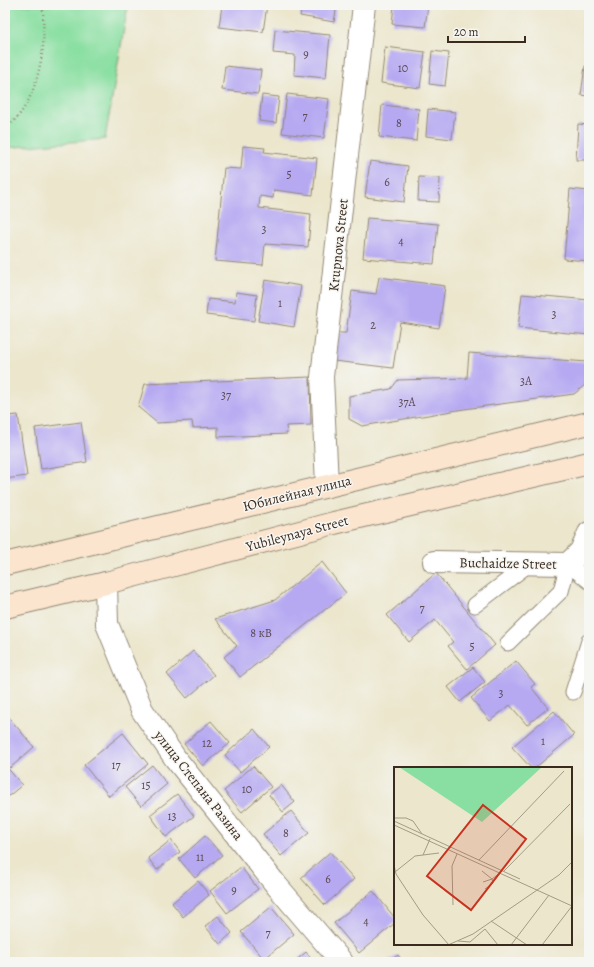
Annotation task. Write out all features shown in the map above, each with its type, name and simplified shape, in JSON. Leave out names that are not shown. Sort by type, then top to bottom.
[{"type":"main road","name":"Юбилейная улица","points":[[5,564],[327,485],[589,423]]},
{"type":"main road","name":"Yubileynaya Street","points":[[5,607],[106,583],[334,523],[589,463]]},
{"type":"street","name":"Krupnova Street","points":[[327,485],[322,377],[364,5]]},
{"type":"street","name":"Buchaidze Street","points":[[434,562],[568,564],[581,550],[589,533]]},
{"type":"street","name":"улица Степана Разина","points":[[106,583],[107,624],[142,710],[180,764],[277,886],[342,962]]},
{"type":"lane","points":[[475,606],[529,564]]},
{"type":"lane","points":[[508,643],[561,591],[568,564],[589,582]]},
{"type":"lane","points":[[574,692],[589,641]]},
{"type":"path","points":[[5,128],[14,123],[33,91],[43,46],[43,5]]},
{"type":"green space","points":[[5,5],[128,5],[105,139],[5,148]]},
{"type":"building","points":[[222,5],[267,5],[263,32],[219,27]]},
{"type":"building","points":[[302,5],[337,5],[334,22],[300,16]]},
{"type":"building","points":[[394,5],[428,5],[425,27],[392,24]]},
{"type":"building","points":[[275,30],[330,35],[326,78],[294,75],[295,55],[273,53]]},
{"type":"building","points":[[385,47],[425,52],[420,88],[381,83]]},
{"type":"building","points":[[432,51],[449,53],[445,86],[429,84]]},
{"type":"building","points":[[225,66],[261,70],[258,94],[222,90]]},
{"type":"building","points":[[585,66],[589,67],[589,96],[581,95]]},
{"type":"building","points":[[287,94],[329,99],[324,138],[282,133]]},
{"type":"building","points":[[262,95],[279,97],[276,123],[259,121]]},
{"type":"building","points":[[382,105],[419,109],[416,141],[379,137]]},
{"type":"building","points":[[428,109],[455,112],[452,139],[426,136]]},
{"type":"building","points":[[578,124],[589,125],[589,160],[576,160]]},
{"type":"building","points":[[243,146],[265,148],[264,152],[317,158],[313,195],[274,190],[273,198],[260,196],[259,208],[311,214],[308,247],[265,244],[263,265],[215,261],[224,168],[241,169]]},
{"type":"building","points":[[370,161],[408,166],[404,202],[365,197]]},
{"type":"building","points":[[419,177],[440,178],[439,202],[418,201]]},
{"type":"building","points":[[570,189],[589,191],[589,261],[564,259]]},
{"type":"building","points":[[367,218],[438,224],[434,264],[363,258]]},
{"type":"building","points":[[379,277],[445,286],[439,328],[400,322],[393,368],[334,361],[337,333],[346,333],[352,291],[376,294]]},
{"type":"building","points":[[265,280],[301,286],[294,327],[258,321]]},
{"type":"building","points":[[236,292],[257,295],[254,321],[206,315],[208,299],[235,302]]},
{"type":"building","points":[[522,294],[589,300],[589,335],[518,328]]},
{"type":"building","points":[[469,353],[587,362],[585,385],[574,394],[464,409],[362,426],[349,419],[349,396],[391,389],[398,380],[467,378]]},
{"type":"building","points":[[310,377],[311,425],[286,426],[287,434],[218,437],[218,427],[193,428],[192,421],[157,423],[138,407],[145,384]]},
{"type":"building","points":[[18,415],[27,476],[5,479],[5,416]]},
{"type":"building","points":[[81,422],[87,462],[41,469],[35,428]]},
{"type":"building","points":[[322,562],[346,593],[240,677],[224,657],[237,646],[215,619],[275,600]]},
{"type":"building","points":[[436,573],[495,645],[467,669],[448,646],[453,642],[435,620],[409,642],[387,615]]},
{"type":"building","points":[[193,651],[214,675],[187,698],[167,674]]},
{"type":"building","points":[[516,661],[535,684],[531,687],[548,708],[527,725],[510,705],[490,721],[471,698]]},
{"type":"building","points":[[473,667],[485,682],[460,702],[448,687]]},
{"type":"building","points":[[554,711],[574,735],[536,767],[530,767],[512,747]]},
{"type":"building","points":[[5,713],[34,747],[10,768],[5,762]]},
{"type":"building","points":[[211,721],[230,743],[203,766],[184,744]]},
{"type":"building","points":[[254,729],[269,747],[240,772],[225,755]]},
{"type":"building","points":[[123,733],[148,764],[109,796],[84,765]]},
{"type":"building","points":[[5,765],[22,785],[5,799]]},
{"type":"building","points":[[152,765],[167,784],[141,806],[125,787]]},
{"type":"building","points":[[253,766],[271,787],[242,812],[224,791]]},
{"type":"building","points":[[281,785],[295,802],[283,812],[269,795]]},
{"type":"building","points":[[177,794],[194,816],[166,837],[150,815]]},
{"type":"building","points":[[291,811],[309,833],[281,856],[263,834]]},
{"type":"building","points":[[205,836],[222,855],[195,878],[179,859]]},
{"type":"building","points":[[171,840],[180,852],[157,870],[148,858]]},
{"type":"building","points":[[330,852],[354,879],[325,905],[301,878]]},
{"type":"building","points":[[241,867],[258,889],[227,913],[210,891]]},
{"type":"building","points":[[198,881],[209,895],[183,917],[172,903]]},
{"type":"building","points":[[373,891],[394,917],[394,924],[359,953],[334,923]]},
{"type":"building","points":[[271,907],[294,934],[264,959],[241,932]]},
{"type":"building","points":[[218,916],[232,933],[220,944],[205,926]]},
{"type":"building","points":[[306,952],[314,962],[294,962]]},
{"type":"building","points":[[398,955],[403,962],[388,962]]}]
